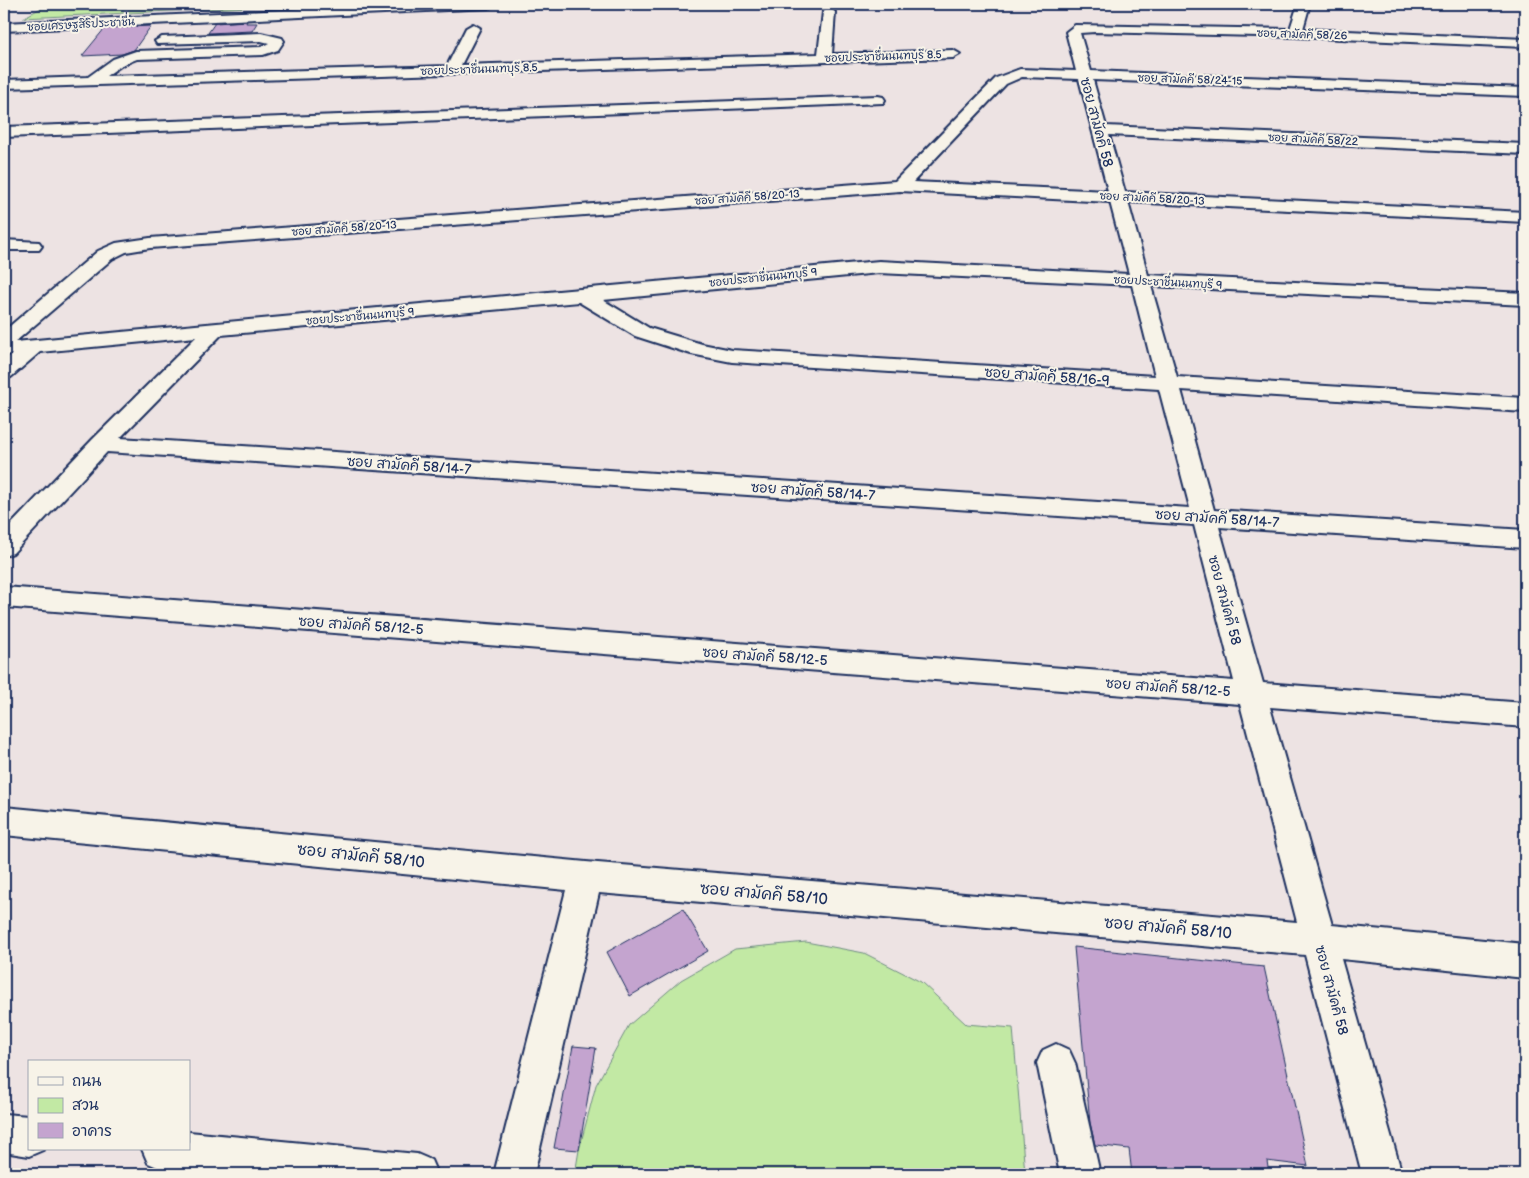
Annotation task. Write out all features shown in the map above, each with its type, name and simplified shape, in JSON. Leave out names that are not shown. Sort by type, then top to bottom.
[{"type":"street","name":"ซอยเศรษฐสิริประชาชื่น","points":[[4,22],[381,4]]},
{"type":"street","name":"ซอยเศรษฐสิริประชาชื่น","points":[[4,27],[489,4]]},
{"type":"street","points":[[1295,33],[1304,4]]},
{"type":"street","points":[[825,58],[829,12]]},
{"type":"street","points":[[451,70],[459,58],[473,28]]},
{"type":"street","name":"ซอย สามัคคี 58/26","points":[[1080,28],[1295,33],[1525,43]]},
{"type":"street","name":"ซอย สามัคคี 58","points":[[1080,28],[1073,32],[1084,75],[1382,1174]]},
{"type":"street","points":[[92,81],[110,65],[136,55],[263,51],[273,47],[277,41],[262,37],[162,41]]},
{"type":"street","name":"ซอยประชาชื่นนนทบุรี 8.5","points":[[4,84],[953,54]]},
{"type":"street","name":"ซอย สามัคคี 58/24-15","points":[[900,186],[1001,81],[1014,75],[1028,72],[1525,92]]},
{"type":"street","points":[[4,132],[190,119],[536,105],[878,100]]},
{"type":"street","name":"ซอย สามัคคี 58/22","points":[[1100,130],[1525,149]]},
{"type":"street","name":"ซอย สามัคคี 58/20-13","points":[[4,341],[105,255],[122,247],[136,244],[900,186],[1525,217]]},
{"type":"street","points":[[4,245],[33,246]]},
{"type":"street","name":"ซอยประชาชื่นนนทบุรี 9","points":[[4,348],[879,267],[1525,299]]},
{"type":"street","name":"ซอย สามัคคี 58/16-9","points":[[582,296],[642,332],[698,350],[732,356],[1525,406]]},
{"type":"street","points":[[4,547],[101,444],[217,328]]},
{"type":"street","points":[[4,373],[34,346]]},
{"type":"street","name":"ซอย สามัคคี 58/14-7","points":[[101,444],[1525,539]]},
{"type":"street","name":"ซอย สามัคคี 58/12-5","points":[[4,597],[1525,716]]},
{"type":"street","name":"ซอย สามัคคี 58/10","points":[[4,821],[586,877],[1318,940],[1525,961]]},
{"type":"street","points":[[514,1174],[586,877]]},
{"type":"street","points":[[1056,1063],[1080,1174]]},
{"type":"street","points":[[4,1133],[28,1136]]},
{"type":"street","points":[[172,1150],[417,1174]]},
{"type":"green space","points":[[48,4],[198,4],[196,8],[317,4],[23,18]]},
{"type":"green space","points":[[806,942],[864,953],[921,982],[966,1024],[1013,1028],[1025,1174],[575,1174],[579,1150],[596,1085],[629,1025],[681,980],[735,949]]},
{"type":"building","points":[[247,21],[246,23],[257,23],[252,31],[208,33],[215,23]]},
{"type":"building","points":[[151,26],[134,50],[122,54],[82,56],[105,28]]},
{"type":"building","points":[[683,909],[708,951],[630,996],[607,952]]},
{"type":"building","points":[[1074,947],[1264,967],[1308,1166],[1267,1161],[1269,1174],[1132,1174],[1129,1149],[1095,1145],[1090,1123]]},
{"type":"building","points":[[573,1046],[596,1048],[579,1150],[554,1148]]}]
